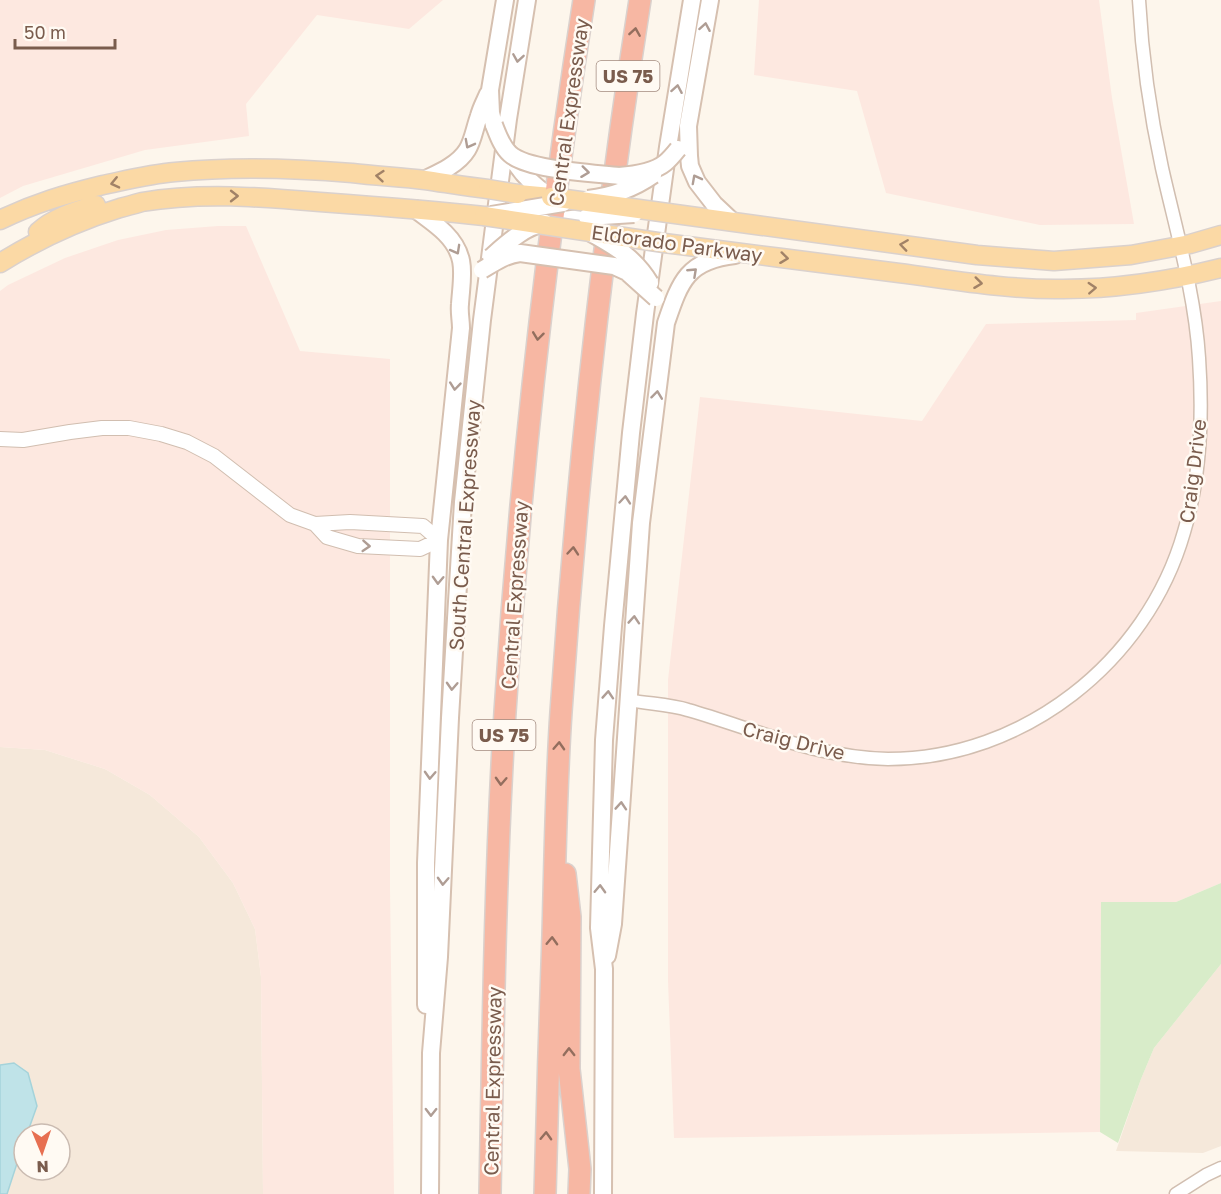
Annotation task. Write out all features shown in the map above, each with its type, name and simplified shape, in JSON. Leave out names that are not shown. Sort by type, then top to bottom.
[{"type":"highway","name":"Central Expressway","points":[[490,1194],[495,918],[512,606],[529,414],[545,278],[584,0]]},
{"type":"highway","name":"US 75","points":[[545,1194],[557,792],[571,570],[587,402],[617,152],[640,0]]},
{"type":"highway","points":[[557,792],[570,917],[569,1069],[580,1169],[579,1194]]},
{"type":"main road","points":[[505,0],[490,90],[491,113],[501,141],[515,165],[537,188],[564,212],[630,257],[646,276],[666,323]]},
{"type":"main road","name":"South Central Expressway","points":[[430,1194],[431,1053],[439,957],[463,502],[482,320],[508,119],[527,0]]},
{"type":"main road","points":[[603,1194],[604,969],[599,928],[604,740],[630,444],[645,314],[668,147],[692,0]]},
{"type":"main road","points":[[710,0],[688,126],[688,156],[693,175],[703,191],[732,221]]},
{"type":"main road","points":[[424,180],[449,167],[463,156],[472,141],[490,90]]},
{"type":"main road","points":[[461,328],[471,287],[487,260],[525,231],[564,212],[629,189],[650,177],[678,149],[688,126]]},
{"type":"main road","points":[[509,153],[519,160],[543,166],[619,176],[640,174],[664,164]]},
{"type":"main road","name":"Eldorado Parkway","points":[[0,220],[33,205],[73,192],[130,179],[172,172],[244,168],[290,169],[424,180],[518,194],[620,236],[966,282],[1052,289],[1096,288],[1139,284],[1221,268]]},
{"type":"main road","points":[[176,198],[178,185],[186,181],[263,178],[290,169]]},
{"type":"main road","points":[[3,261],[44,226],[70,213],[162,186],[171,177],[172,172]]},
{"type":"main road","name":"Eldorado Parkway","points":[[3,261],[100,214],[141,202],[213,196],[249,196],[484,216],[564,212],[668,213],[976,255],[1054,261],[1117,257],[1180,246],[1221,235]]},
{"type":"main road","points":[[415,209],[444,232],[459,252],[463,271],[461,328]]},
{"type":"main road","points":[[479,274],[500,258],[520,252],[614,266],[627,272],[656,298]]},
{"type":"main road","points":[[604,969],[613,924],[641,523],[666,323],[682,283],[696,267],[716,258],[748,254]]},
{"type":"main road","name":"South Central Expressway","points":[[431,1053],[426,1013],[426,863],[439,540],[461,328]]},
{"type":"street","name":"Craig Drive","points":[[628,700],[684,709],[821,751],[887,759],[930,756],[966,748],[1032,722],[1064,702],[1095,678],[1134,633],[1152,608],[1170,572],[1184,535],[1193,498],[1199,456],[1200,414],[1199,357],[1186,276],[1148,93],[1139,0]]},
{"type":"street","points":[[0,439],[23,440],[102,428],[129,428],[161,434],[187,442],[214,456],[290,515],[315,524],[350,522],[423,526],[439,540],[420,549],[358,546],[327,537],[315,524]]},
{"type":"street","points":[[1176,1194],[1221,1168]]},
{"type":"shaded area","points":[[0,0],[443,0],[409,29],[317,15],[246,104],[249,136],[145,150],[23,186],[0,198]]},
{"type":"shaded area","points":[[759,0],[1099,0],[1112,98],[1134,224],[1040,225],[886,193],[857,91],[754,75]]},
{"type":"shaded area","points":[[246,226],[300,351],[390,359],[390,889],[394,1194],[263,1194],[261,977],[255,929],[233,883],[199,837],[150,795],[105,769],[45,750],[0,747],[0,291],[65,258],[118,240],[166,230]]},
{"type":"shaded area","points":[[1221,301],[1221,883],[1176,902],[1101,903],[1100,1132],[674,1138],[668,981],[668,680],[700,397],[922,421],[986,324],[1136,320],[1136,313]]},
{"type":"shaded area","points":[[0,747],[45,750],[105,769],[150,795],[199,837],[233,883],[255,929],[261,977],[263,1194],[0,1194]]},
{"type":"shaded area","points":[[1221,964],[1221,1146],[1203,1153],[1116,1151],[1154,1048]]},
{"type":"green space","points":[[1221,883],[1221,964],[1154,1048],[1118,1143],[1100,1132],[1101,902],[1176,902]]},
{"type":"water","points":[[14,1063],[28,1073],[37,1106],[31,1122],[12,1122],[12,1179],[7,1194],[0,1194],[0,1065]]}]
